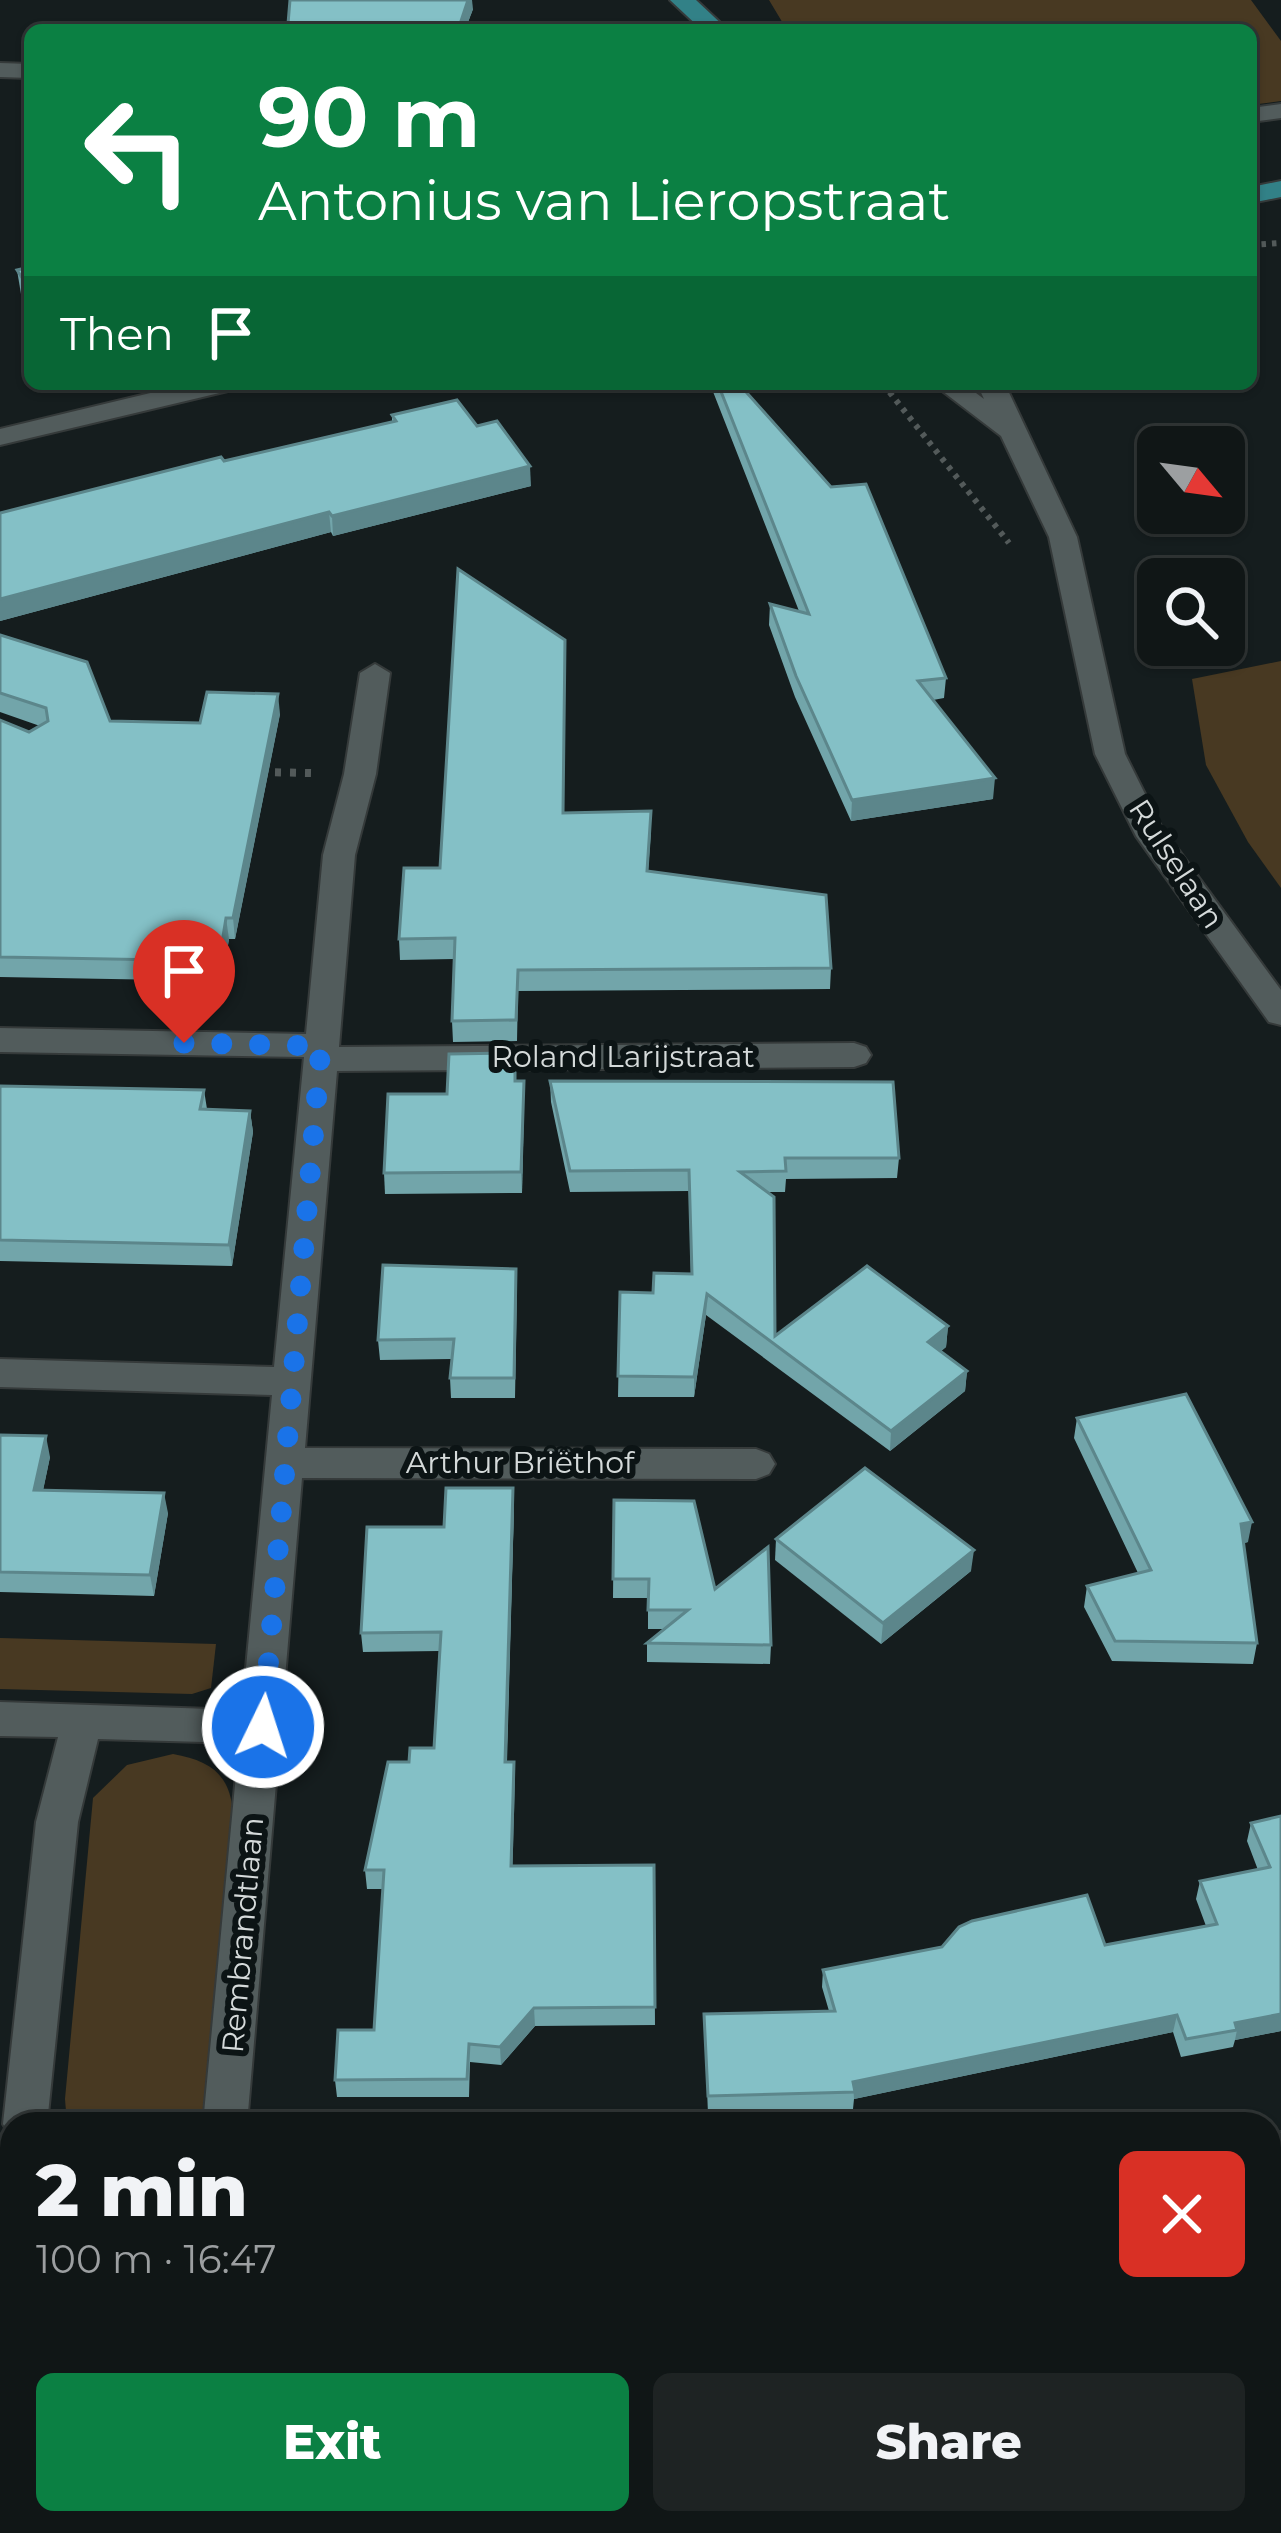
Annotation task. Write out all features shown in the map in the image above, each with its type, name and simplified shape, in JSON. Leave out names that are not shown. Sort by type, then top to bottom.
[{"type":"main road","points":[[682,0],[709,24]]},
{"type":"street","points":[[98,413],[127,390]]},
{"type":"street","points":[[0,436],[196,390]]},
{"type":"street","name":"Rulselaan","points":[[955,390],[1008,429]]},
{"type":"street","name":"Rulselaan","points":[[994,390],[1008,429],[1063,537],[1110,754],[1147,829],[1281,1014]]},
{"type":"street","name":"Rembrandtlaan","points":[[226,2112],[339,855],[360,774],[375,673]]},
{"type":"street","name":"Roland Larijstraat","points":[[0,1040],[321,1052],[854,1055]]},
{"type":"street","points":[[0,1372],[292,1382]]},
{"type":"street","name":"Arthur Briëthof","points":[[284,1463],[756,1464]]},
{"type":"street","points":[[0,1719],[263,1727]]},
{"type":"street","points":[[26,2112],[56,1822],[82,1722]]},
{"type":"path","points":[[888,390],[1014,549]]},
{"type":"path","points":[[244,772],[360,774]]},
{"type":"shaded area","points":[[769,0],[1251,0],[1281,41],[1281,101],[1257,104],[1257,24],[783,24]]},
{"type":"shaded area","points":[[1281,661],[1281,888],[1248,842],[1206,765],[1192,679]]},
{"type":"shaded area","points":[[0,1638],[216,1644],[211,1688],[192,1694],[0,1689]]},
{"type":"shaded area","points":[[173,1754],[195,1760],[220,1776],[232,1805],[205,2112],[66,2112],[93,1798],[127,1765]]},
{"type":"building","points":[[290,0],[468,0],[460,24],[288,24]]},
{"type":"building","points":[[720,390],[744,390],[831,487],[866,484],[946,678],[918,681],[995,778],[852,800],[796,676],[770,604],[809,614]]},
{"type":"building","points":[[457,400],[477,426],[497,421],[530,466],[332,516],[329,512],[0,599],[0,513],[221,457],[224,461],[396,421],[392,415]]},
{"type":"building","points":[[458,569],[565,640],[563,813],[651,811],[647,871],[826,895],[831,968],[518,970],[516,1020],[452,1021],[455,938],[399,939],[404,868],[440,868]]},
{"type":"building","points":[[0,635],[87,662],[110,721],[200,723],[207,692],[278,694],[233,918],[226,918],[219,961],[0,957],[0,720],[29,732],[48,721],[46,708],[0,693]]},
{"type":"building","points":[[515,1053],[515,1081],[524,1081],[521,1172],[384,1173],[388,1094],[447,1094],[449,1054]]},
{"type":"building","points":[[550,1081],[893,1082],[899,1158],[785,1158],[786,1171],[740,1172],[774,1197],[775,1336],[867,1266],[948,1326],[928,1342],[967,1371],[891,1431],[707,1294],[694,1377],[618,1376],[620,1292],[653,1293],[654,1273],[692,1274],[689,1170],[570,1171]]},
{"type":"building","points":[[0,1086],[204,1090],[200,1109],[250,1111],[229,1245],[0,1240]]},
{"type":"building","points":[[383,1265],[516,1269],[514,1378],[450,1378],[454,1339],[378,1340]]},
{"type":"building","points":[[1186,1394],[1252,1522],[1241,1524],[1257,1643],[1115,1641],[1087,1586],[1151,1570],[1077,1418]]},
{"type":"building","points":[[0,1435],[46,1436],[34,1490],[164,1493],[150,1575],[0,1572]]},
{"type":"building","points":[[865,1468],[974,1550],[883,1623],[776,1539]]},
{"type":"building","points":[[446,1488],[513,1488],[505,1762],[514,1762],[511,1866],[654,1865],[655,2007],[534,2008],[500,2047],[469,2044],[467,2079],[335,2080],[338,2030],[374,2030],[384,1870],[365,1870],[388,1762],[409,1762],[410,1748],[434,1748],[441,1632],[361,1633],[367,1527],[444,1527]]},
{"type":"building","points":[[614,1500],[694,1501],[715,1589],[768,1547],[771,1645],[647,1643],[688,1610],[648,1610],[649,1579],[613,1579]]},
{"type":"building","points":[[1281,1816],[1281,2014],[1235,2023],[1237,2030],[1186,2039],[1177,2015],[853,2082],[855,2092],[708,2096],[704,2014],[835,2011],[823,1970],[942,1947],[959,1927],[972,1921],[1087,1895],[1105,1945],[1217,1924],[1200,1881],[1270,1867],[1251,1823]]},
{"type":"route","points":[[184,1043],[321,1046],[263,1727]]}]
